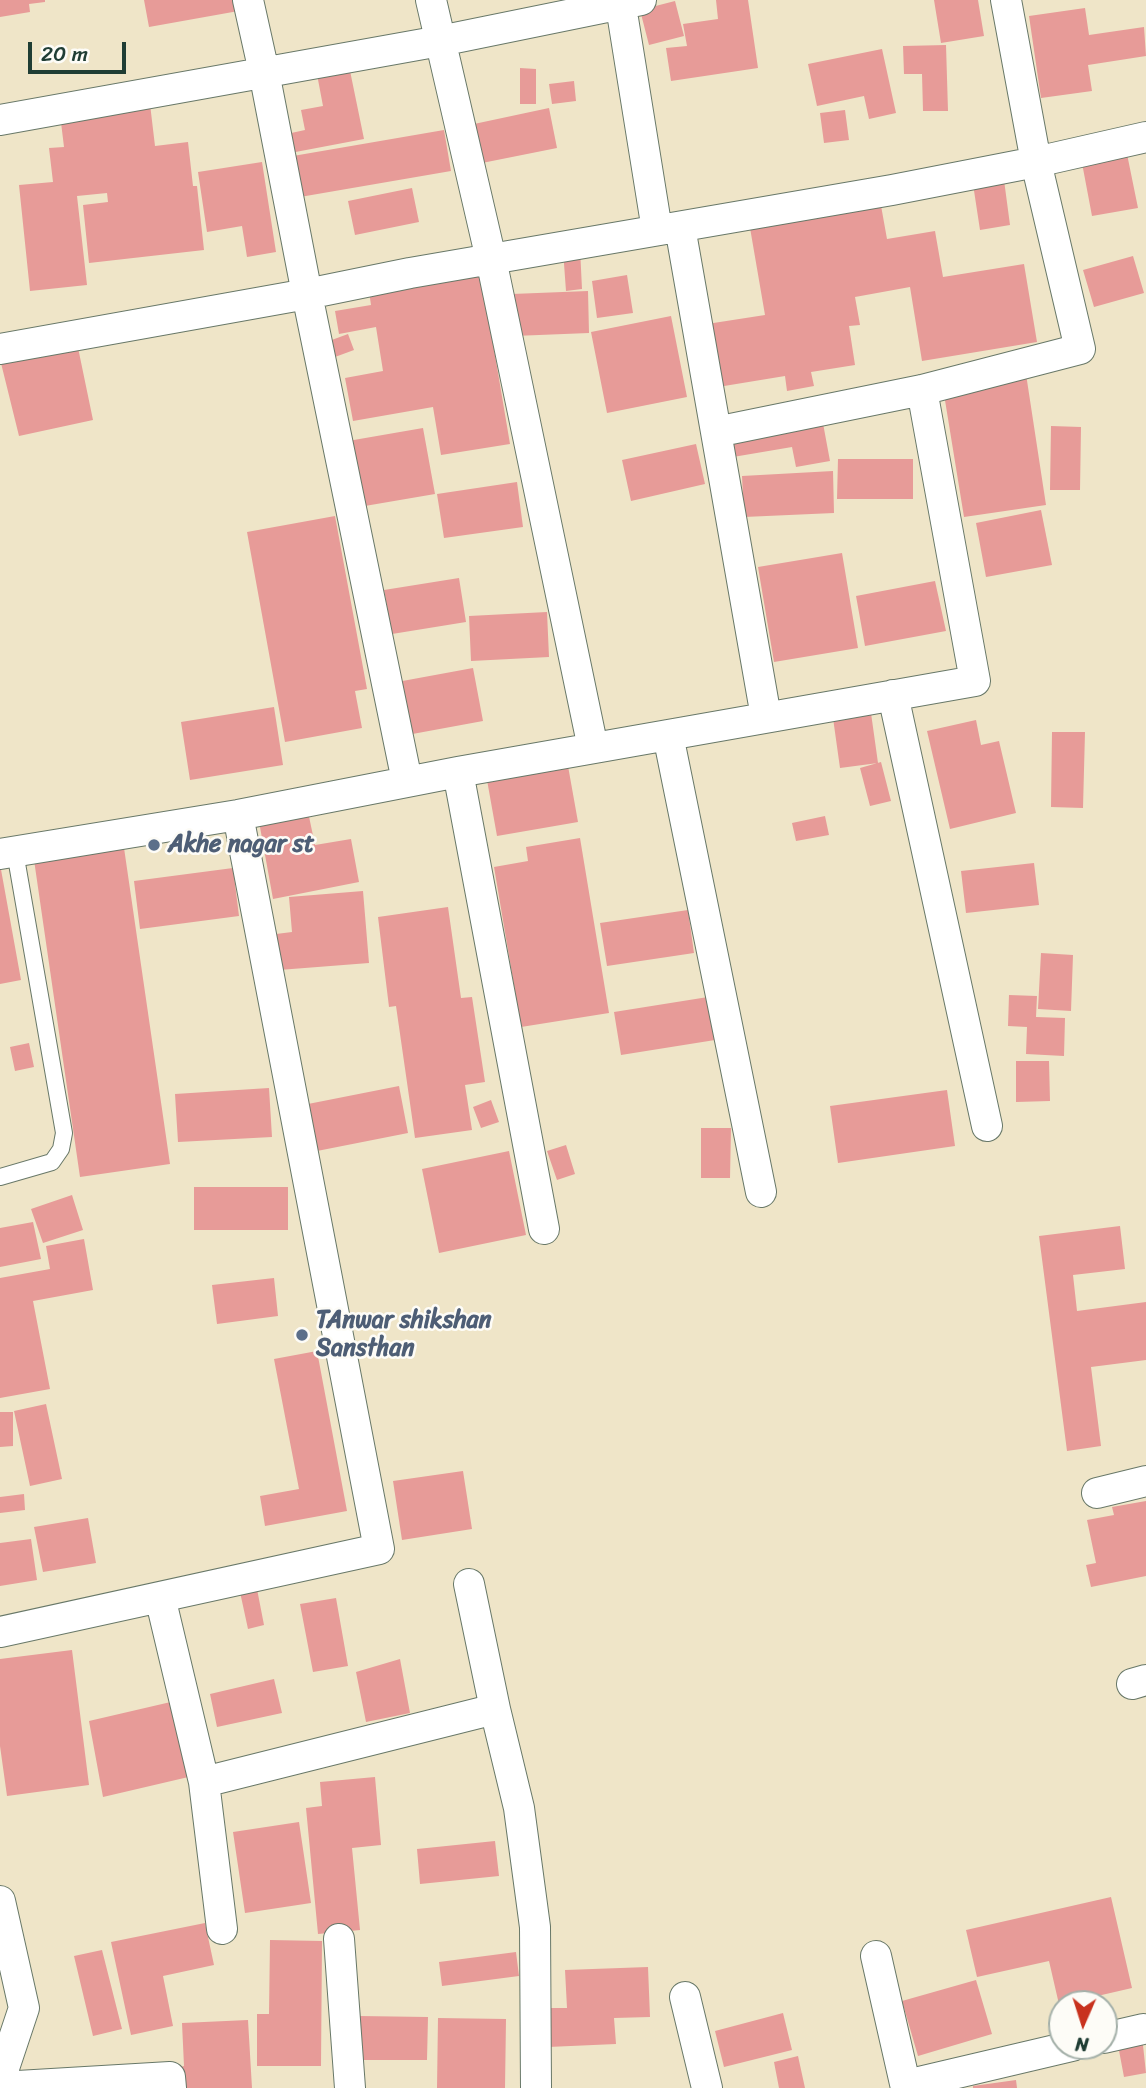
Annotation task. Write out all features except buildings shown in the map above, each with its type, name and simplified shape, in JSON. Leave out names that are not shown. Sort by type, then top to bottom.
[{"type":"street","points":[[248,0],[407,781]]},
{"type":"street","points":[[431,0],[491,258],[593,748]]},
{"type":"street","points":[[716,432],[922,390],[1080,349],[1036,162],[1006,0]]},
{"type":"street","points":[[0,120],[440,41],[627,1],[669,228],[716,432],[766,717]]},
{"type":"street","points":[[0,349],[491,258],[879,193],[1146,137]]},
{"type":"street","points":[[7,853],[238,815],[407,781],[975,681],[922,390]]},
{"type":"street","points":[[893,695],[987,1126]]},
{"type":"street","points":[[668,735],[761,1192]]},
{"type":"street","points":[[458,772],[544,1229]]},
{"type":"street","points":[[0,1632],[379,1549],[238,815]]},
{"type":"street","points":[[1097,1493],[1146,1481]]},
{"type":"street","points":[[469,1584],[519,1808],[535,1927],[536,2088]]},
{"type":"street","points":[[160,1597],[205,1782],[222,1929]]},
{"type":"street","points":[[205,1782],[495,1709]]},
{"type":"street","points":[[0,1901],[12,2011],[0,2080]]},
{"type":"street","points":[[339,1939],[350,2088]]},
{"type":"street","points":[[876,1956],[906,2087],[1048,2052]]},
{"type":"street","points":[[685,1997],[706,2088]]},
{"type":"street","points":[[1118,2035],[1143,2029]]},
{"type":"street","points":[[0,2087],[170,2077],[171,2088]]},
{"type":"lane","points":[[0,1177],[51,1162],[61,1149],[64,1133],[7,853]]},
{"type":"place","name":"Akhe nagar st","points":[[154,845]]},
{"type":"place","name":"TAnwar shikshan Sansthan","points":[[302,1335]]}]
